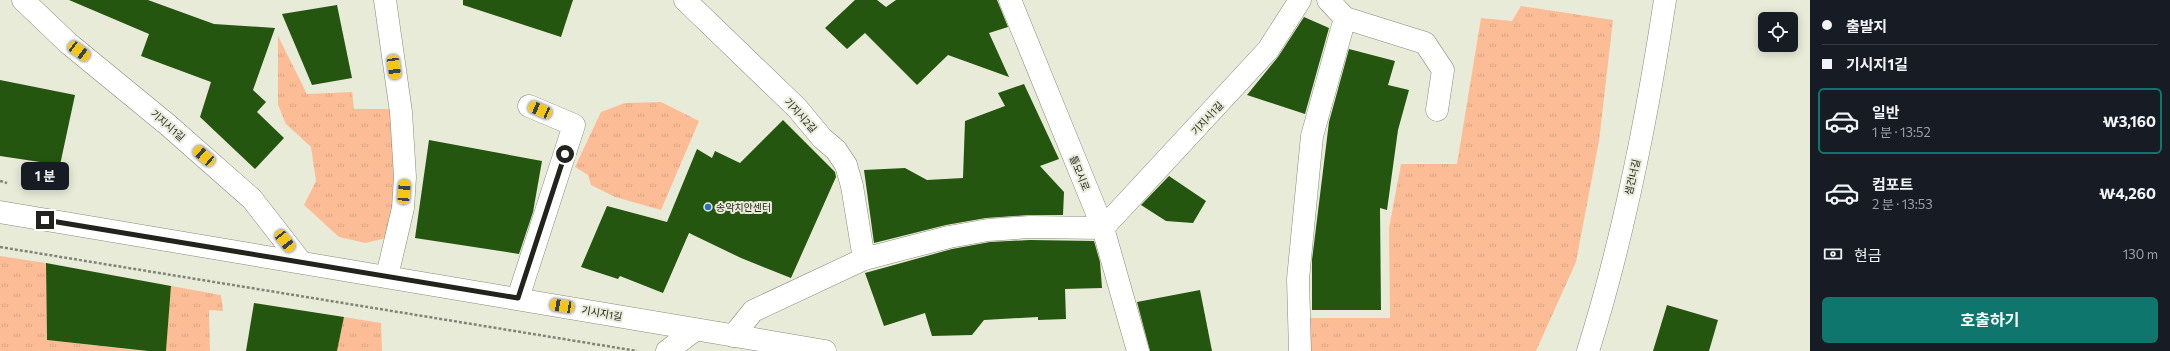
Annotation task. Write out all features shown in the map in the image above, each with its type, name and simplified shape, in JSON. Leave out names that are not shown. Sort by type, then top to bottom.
[{"type":"street","name":"기지시1길","points":[[23,0],[68,43],[168,124],[252,199],[301,262]]},
{"type":"street","points":[[385,0],[401,112],[405,177],[403,208],[387,276]]},
{"type":"street","name":"기지시2길","points":[[685,0],[797,108],[822,138],[836,150],[846,165],[852,186],[864,259]]},
{"type":"street","name":"틀모시로","points":[[1010,0],[1103,228],[1138,351]]},
{"type":"street","name":"기지시1길","points":[[1103,228],[1268,50],[1300,0]]},
{"type":"street","points":[[1328,0],[1345,18],[1425,43],[1443,70],[1437,110]]},
{"type":"street","name":"샘건너길","points":[[1588,351],[1608,286],[1634,167],[1665,0]]},
{"type":"street","points":[[1300,351],[1298,279],[1312,136],[1345,18]]},
{"type":"street","points":[[518,298],[574,125],[529,106]]},
{"type":"street","name":"기시지1길","points":[[0,212],[518,298],[695,330],[825,351]]},
{"type":"street","points":[[732,336],[753,311],[864,259],[949,237],[988,230],[1030,227],[1103,228]]},
{"type":"street","points":[[668,351],[695,330]]},
{"type":"path","points":[[0,181],[8,183]]},
{"type":"path","points":[[0,247],[637,351]]},
{"type":"green space","points":[[1521,6],[1613,20],[1599,141],[1576,262],[1536,351],[1310,351],[1309,318],[1390,318],[1389,228],[1401,164],[1457,164],[1481,18],[1512,21]]},
{"type":"green space","points":[[278,36],[307,94],[352,92],[354,109],[394,109],[399,179],[387,238],[365,243],[339,237],[304,205],[316,181],[311,147],[286,124],[278,105]]},
{"type":"green space","points":[[661,102],[699,121],[661,210],[615,197],[591,185],[588,175],[575,167],[601,112],[625,103]]},
{"type":"green space","points":[[0,256],[46,263],[47,340],[144,351],[0,351]]},
{"type":"green space","points":[[171,286],[221,295],[223,311],[209,310],[210,351],[166,351]]},
{"type":"green space","points":[[344,317],[381,323],[382,351],[337,351]]},
{"type":"building","points":[[69,0],[148,0],[214,24],[275,28],[253,90],[266,102],[257,112],[284,138],[255,169],[200,117],[211,82],[141,56],[149,34]]},
{"type":"building","points":[[463,0],[573,0],[561,37],[463,5]]},
{"type":"building","points":[[855,0],[877,0],[886,7],[896,0],[997,0],[1008,27],[989,33],[1009,77],[948,55],[917,85],[865,33],[847,49],[825,28]]},
{"type":"building","points":[[337,5],[352,78],[312,85],[282,14]]},
{"type":"building","points":[[1304,17],[1329,28],[1305,114],[1247,95],[1278,57]]},
{"type":"building","points":[[1349,49],[1395,61],[1388,85],[1409,90],[1398,130],[1387,210],[1380,208],[1381,310],[1312,310],[1312,260],[1329,122]]},
{"type":"building","points":[[0,80],[75,95],[60,165],[0,156]]},
{"type":"building","points":[[1024,84],[1059,159],[1040,166],[1064,192],[1063,215],[1029,215],[986,218],[946,225],[874,243],[864,170],[905,168],[927,180],[963,178],[965,121],[1005,106],[998,93]]},
{"type":"building","points":[[783,120],[835,172],[836,177],[791,278],[741,258],[689,233],[663,293],[620,276],[618,279],[581,267],[607,206],[667,222],[697,149],[712,158],[715,151],[740,163]]},
{"type":"building","points":[[429,140],[542,161],[533,212],[519,254],[415,238]]},
{"type":"building","points":[[1169,176],[1206,201],[1193,223],[1166,221],[1141,205]]},
{"type":"building","points":[[1030,240],[1094,241],[1100,262],[1102,288],[1065,289],[1066,319],[1038,320],[1038,317],[984,320],[972,335],[932,336],[925,313],[884,326],[865,273],[952,249],[990,242]]},
{"type":"building","points":[[46,263],[171,286],[166,351],[148,351],[47,340]]},
{"type":"building","points":[[1200,290],[1212,351],[1150,351],[1137,302]]},
{"type":"building","points":[[254,303],[344,317],[337,351],[246,351]]},
{"type":"building","points":[[1667,305],[1718,320],[1709,351],[1653,351]]},
{"type":"place","name":"송악치안센터","points":[[708,207]]},
{"type":"route","points":[[45,220],[518,298],[565,154]]}]
